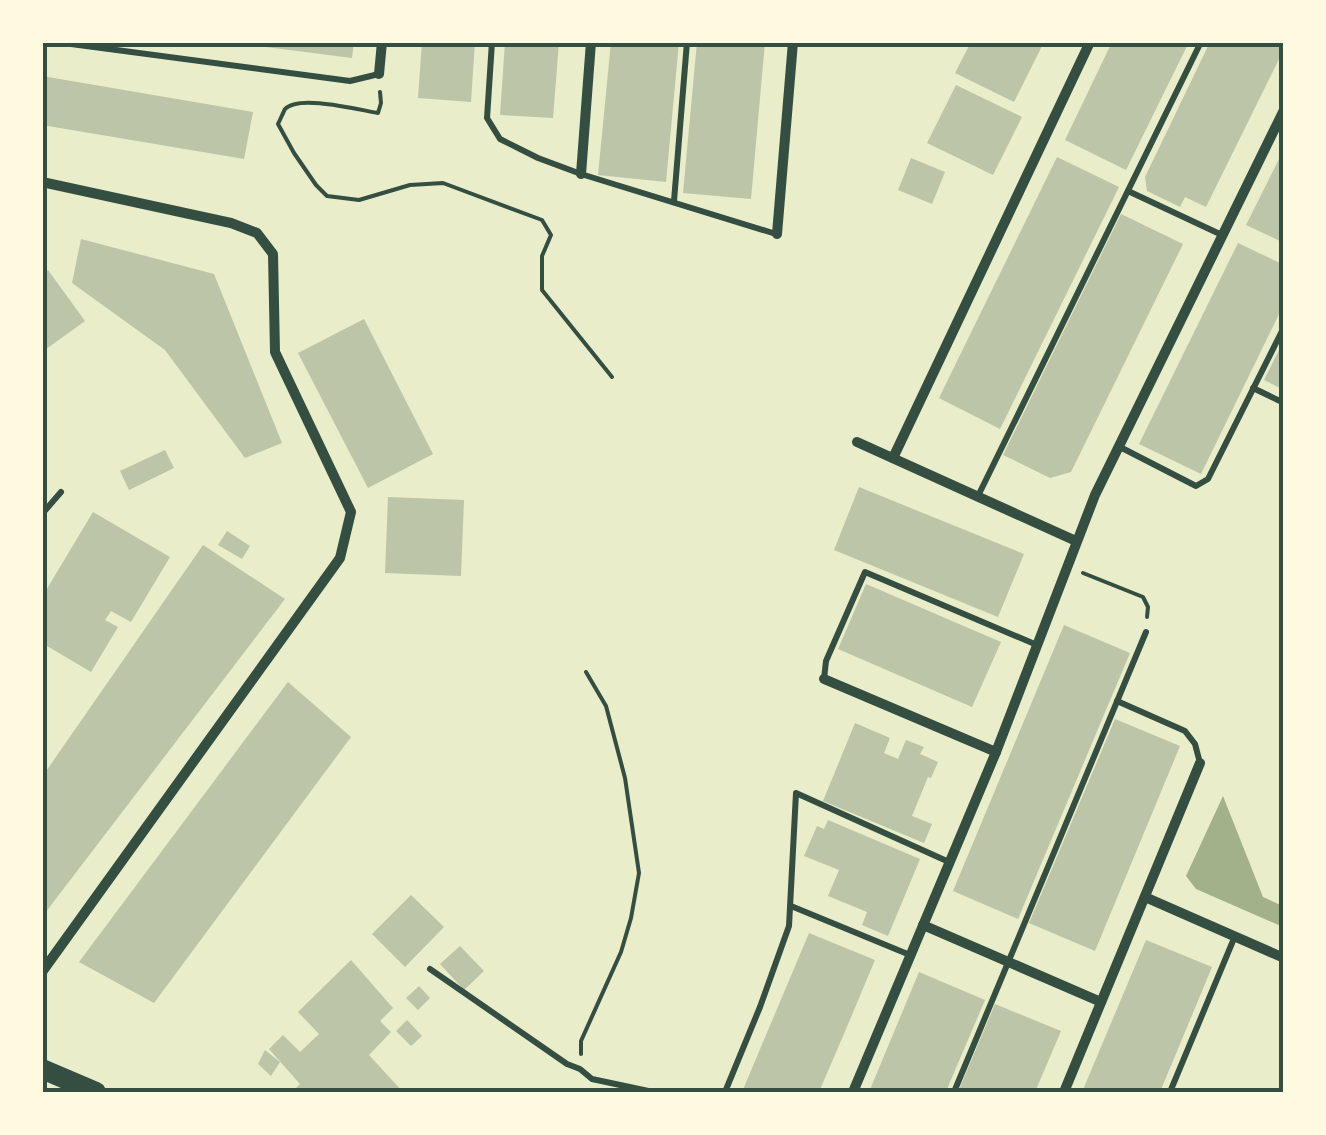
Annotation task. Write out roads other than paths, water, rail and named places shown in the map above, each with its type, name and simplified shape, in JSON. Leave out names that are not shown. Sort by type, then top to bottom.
[{"type":"main road","points":[[42,1069],[96,1092]]},
{"type":"street","points":[[379,74],[382,42]]},
{"type":"street","points":[[581,174],[590,42]]},
{"type":"street","points":[[778,234],[794,42]]},
{"type":"street","points":[[893,458],[1090,42]]},
{"type":"street","points":[[852,1092],[996,752],[1095,494],[1284,110]]},
{"type":"street","points":[[42,182],[231,223],[257,233],[274,254],[275,352],[351,512],[340,558],[42,972]]},
{"type":"street","points":[[857,442],[1076,541]]},
{"type":"street","points":[[824,678],[996,752]]},
{"type":"street","points":[[1064,1092],[1200,762]]},
{"type":"street","points":[[1145,897],[1284,958]]},
{"type":"street","points":[[923,925],[1102,1002]]},
{"type":"lane","points":[[56,42],[350,81],[379,74]]},
{"type":"lane","points":[[492,42],[487,118],[500,139],[581,174],[778,234]]},
{"type":"lane","points":[[674,201],[687,42]]},
{"type":"lane","points":[[978,496],[1201,42]]},
{"type":"lane","points":[[1128,191],[1222,236]]},
{"type":"lane","points":[[1118,446],[1196,486],[1208,479],[1284,327]]},
{"type":"lane","points":[[1253,388],[1284,403]]},
{"type":"lane","points":[[42,514],[61,492]]},
{"type":"lane","points":[[824,678],[826,661],[865,572],[1037,645]]},
{"type":"lane","points":[[954,1092],[1146,632]]},
{"type":"lane","points":[[1118,701],[1185,731],[1195,744],[1200,762]]},
{"type":"lane","points":[[725,1092],[788,926],[796,793],[950,862]]},
{"type":"lane","points":[[791,906],[910,955]]},
{"type":"lane","points":[[1170,1092],[1235,936]]},
{"type":"lane","points":[[430,969],[592,1079],[653,1092]]}]
